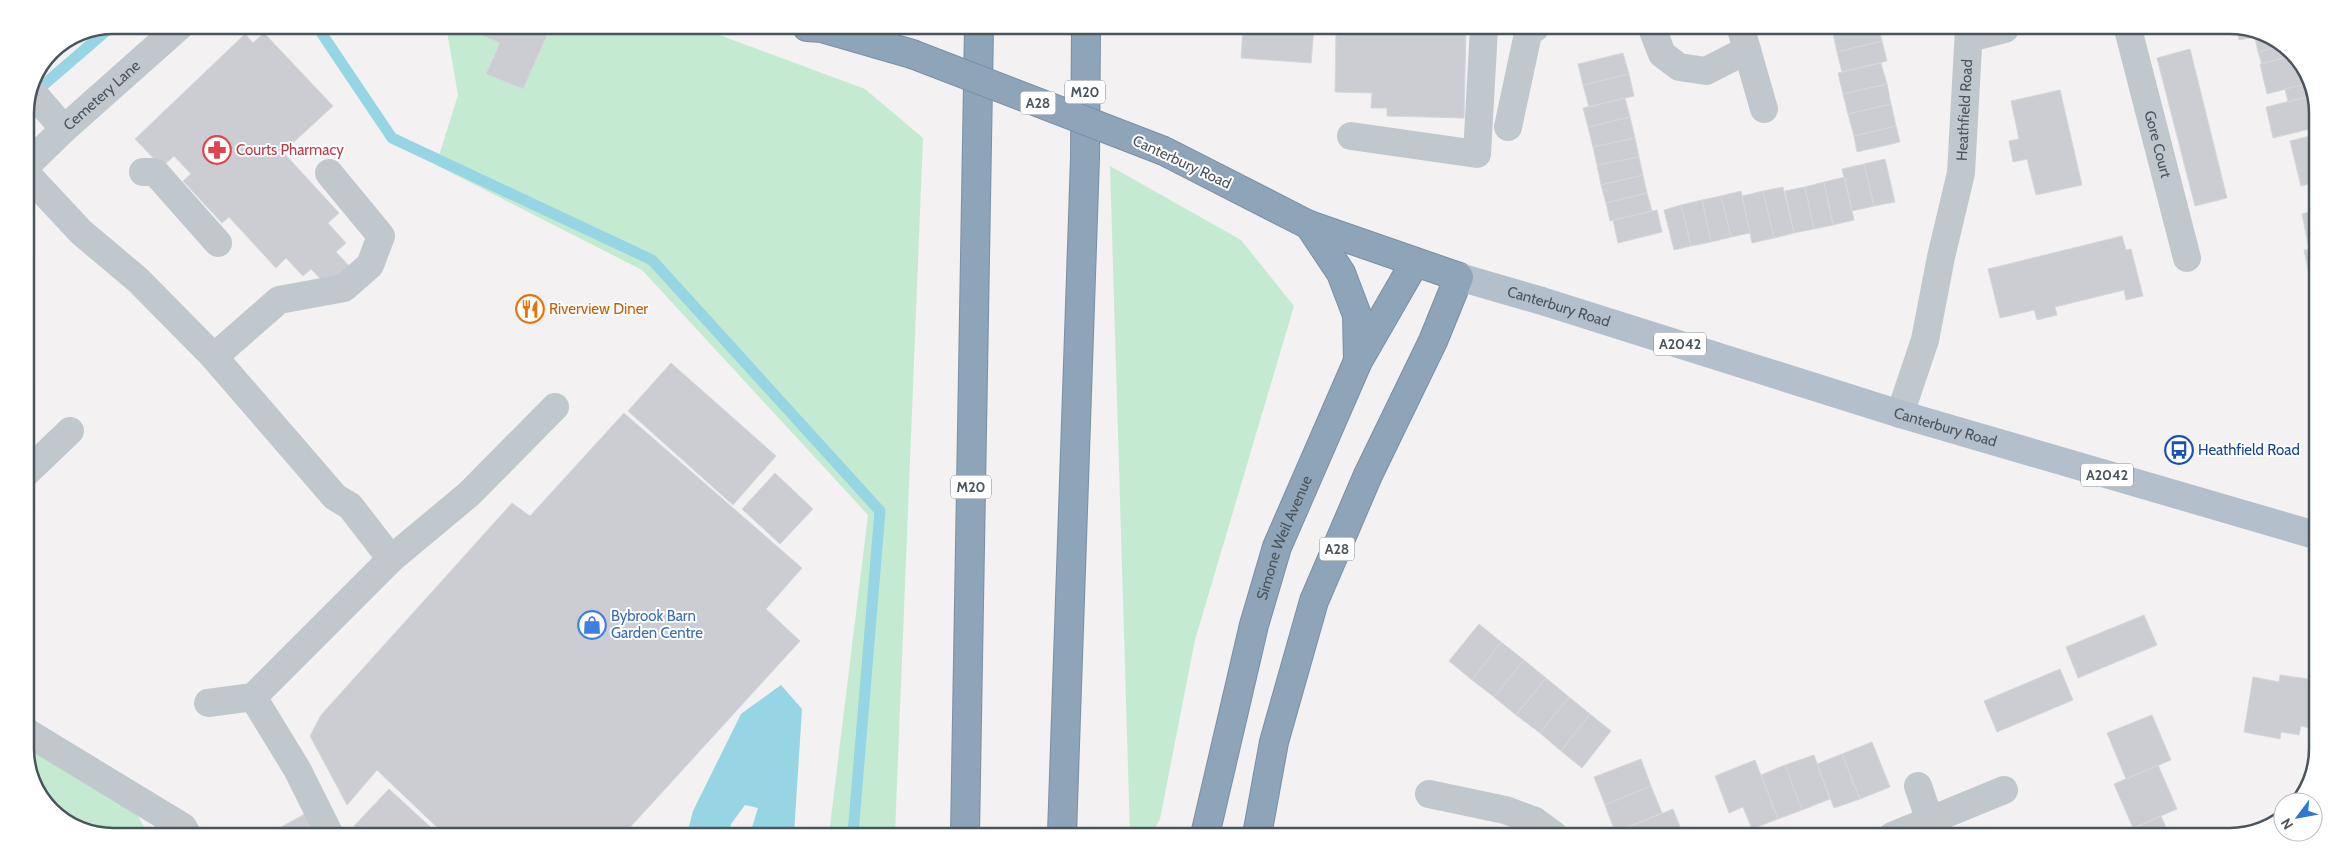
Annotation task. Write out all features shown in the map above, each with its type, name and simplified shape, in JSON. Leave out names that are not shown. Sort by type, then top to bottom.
[{"type":"highway","name":"Canterbury Road","points":[[841,34],[912,54],[1164,151],[1309,225],[1458,277]]},
{"type":"highway","name":"M20","points":[[965,828],[979,34]]},
{"type":"highway","name":"M20","points":[[1062,828],[1084,168],[1086,34]]},
{"type":"highway","points":[[1309,225],[1342,274],[1357,316],[1358,361]]},
{"type":"highway","name":"Simone Weil Avenue","points":[[1206,828],[1254,624],[1277,547],[1358,361],[1415,262]]},
{"type":"highway","name":"A28","points":[[1258,828],[1274,742],[1314,602],[1368,474],[1432,342],[1458,277]]},
{"type":"main road","name":"Canterbury Road","points":[[1458,277],[1542,301],[1900,414],[2309,534]]},
{"type":"street","name":"Cemetery Lane","points":[[34,145],[48,110],[166,34]]},
{"type":"street","points":[[1351,136],[1477,154],[1484,34]]},
{"type":"street","points":[[1508,127],[1528,34]]},
{"type":"street","points":[[1654,34],[1662,54],[1679,67],[1706,71],[1744,40],[1764,109]]},
{"type":"street","name":"Heathfield Road","points":[[1900,414],[1925,340],[1961,173],[1970,34]]},
{"type":"street","name":"Gore Court","points":[[2129,34],[2187,258]]},
{"type":"street","points":[[143,172],[155,172],[218,243]]},
{"type":"street","points":[[214,357],[279,300],[344,288],[370,264],[381,236],[329,173]]},
{"type":"street","points":[[34,182],[81,232],[138,280],[214,357],[335,497],[350,506],[391,560]]},
{"type":"street","points":[[208,703],[253,698],[391,560],[469,494],[555,407]]},
{"type":"street","points":[[34,466],[70,432]]},
{"type":"street","points":[[253,698],[297,769],[326,828]]},
{"type":"street","points":[[34,736],[184,828]]},
{"type":"street","points":[[1918,786],[1930,821]]},
{"type":"street","points":[[1912,828],[2004,790]]},
{"type":"street","points":[[1429,794],[1505,810],[1535,821],[1544,828]]},
{"type":"green space","points":[[447,34],[479,34],[500,43],[487,74],[523,89],[548,34],[717,34],[865,89],[923,138],[895,828],[830,828],[868,515],[642,270],[436,165],[458,95]]},
{"type":"green space","points":[[1110,166],[1241,240],[1294,306],[1195,640],[1160,819],[1155,828],[1130,828]]},
{"type":"green space","points":[[34,732],[113,771],[145,828],[103,828],[78,820],[61,809],[50,797],[38,774],[34,754]]},
{"type":"water","points":[[781,685],[802,709],[794,828],[752,828],[758,808],[745,805],[730,828],[689,828],[693,811],[741,714]]},
{"type":"building","points":[[245,34],[253,43],[265,34],[333,106],[283,152],[339,213],[328,223],[346,243],[336,252],[351,268],[329,288],[311,269],[303,276],[286,258],[276,268],[229,217],[222,223],[183,181],[191,174],[174,156],[162,167],[135,139]]},
{"type":"building","points":[[479,34],[548,34],[523,89],[486,74],[500,43]]},
{"type":"building","points":[[1243,34],[1313,34],[1311,63],[1241,58]]},
{"type":"building","points":[[1336,34],[1466,34],[1464,118],[1387,116],[1387,108],[1371,108],[1372,93],[1335,92]]},
{"type":"building","points":[[1833,34],[1880,34],[1882,41],[1837,52]]},
{"type":"building","points":[[2238,35],[2253,37],[2239,40]]},
{"type":"building","points":[[2255,38],[2274,48],[2258,52]]},
{"type":"building","points":[[1882,41],[1887,61],[1842,72],[1837,52]]},
{"type":"building","points":[[2274,48],[2286,57],[2262,64],[2258,52]]},
{"type":"building","points":[[2190,49],[2227,198],[2195,206],[2157,58]]},
{"type":"building","points":[[1623,53],[1629,74],[1583,85],[1578,64]]},
{"type":"building","points":[[2286,57],[2293,65],[2304,84],[2267,94],[2260,64]]},
{"type":"building","points":[[1881,63],[1887,84],[1843,94],[1838,73]]},
{"type":"building","points":[[1629,74],[1634,96],[1589,107],[1583,85]]},
{"type":"building","points":[[1887,84],[1891,104],[1848,114],[1843,94]]},
{"type":"building","points":[[2304,84],[2308,97],[2288,102],[2285,89]]},
{"type":"building","points":[[2060,90],[2082,185],[2036,195],[2027,159],[2013,162],[2009,141],[2019,139],[2011,101]]},
{"type":"building","points":[[2308,97],[2309,129],[2273,138],[2266,107]]},
{"type":"building","points":[[1625,98],[1630,117],[1588,127],[1583,108]]},
{"type":"building","points":[[1891,104],[1896,126],[1854,136],[1848,114]]},
{"type":"building","points":[[1630,117],[1635,138],[1593,147],[1588,127]]},
{"type":"building","points":[[1896,126],[1900,142],[1857,152],[1854,136]]},
{"type":"building","points":[[2309,136],[2309,184],[2301,186],[2290,141]]},
{"type":"building","points":[[1635,138],[1639,157],[1597,165],[1593,147]]},
{"type":"building","points":[[1639,157],[1643,175],[1601,185],[1597,165]]},
{"type":"building","points":[[1885,159],[1895,202],[1874,206],[1864,164]]},
{"type":"building","points":[[1864,164],[1874,206],[1852,211],[1842,169]]},
{"type":"building","points":[[1643,175],[1647,193],[1606,203],[1601,185]]},
{"type":"building","points":[[1845,177],[1854,220],[1833,225],[1824,182]]},
{"type":"building","points":[[1824,182],[1833,225],[1814,229],[1805,187]]},
{"type":"building","points":[[1783,187],[1794,233],[1774,238],[1763,191]]},
{"type":"building","points":[[1805,187],[1814,229],[1794,233],[1785,191]]},
{"type":"building","points":[[1741,191],[1750,233],[1731,237],[1721,196]]},
{"type":"building","points":[[1763,191],[1774,238],[1752,243],[1742,196]]},
{"type":"building","points":[[1647,193],[1652,211],[1610,221],[1606,203]]},
{"type":"building","points":[[1721,196],[1731,237],[1711,242],[1702,200]]},
{"type":"building","points":[[1702,200],[1711,242],[1691,246],[1681,205]]},
{"type":"building","points":[[1681,205],[1691,246],[1674,250],[1664,210]]},
{"type":"building","points":[[1657,210],[1662,232],[1618,243],[1613,220]]},
{"type":"building","points":[[2309,212],[2308,244],[2302,214]]},
{"type":"building","points":[[2122,236],[2126,250],[2131,249],[2143,296],[2126,300],[2124,290],[2055,307],[2057,315],[2037,320],[2034,310],[2000,318],[1988,269]]},
{"type":"building","points":[[2309,249],[2309,274],[2304,250]]},
{"type":"building","points":[[671,363],[776,456],[733,505],[628,411]]},
{"type":"building","name":"Bybrook Barn Garden Centre","points":[[624,413],[802,568],[766,609],[800,641],[630,828],[438,828],[377,770],[347,805],[310,736],[321,715],[512,503],[530,516]]},
{"type":"building","points":[[775,473],[813,509],[780,544],[742,509]]},
{"type":"building","points":[[2144,615],[2157,645],[2078,678],[2066,647]]},
{"type":"building","points":[[1479,624],[1501,642],[1472,680],[1449,661]]},
{"type":"building","points":[[1501,642],[1524,660],[1494,697],[1472,680]]},
{"type":"building","points":[[1524,660],[1546,678],[1516,715],[1494,697]]},
{"type":"building","points":[[2060,669],[2073,700],[1997,732],[1984,701]]},
{"type":"building","points":[[2280,675],[2308,679],[2309,728],[2301,726],[2299,735],[2281,732],[2280,739],[2244,732],[2253,677],[2279,682]]},
{"type":"building","points":[[1546,678],[1569,697],[1540,733],[1516,715]]},
{"type":"building","points":[[1569,697],[1590,714],[1561,751],[1540,733]]},
{"type":"building","points":[[1590,714],[1611,731],[1582,768],[1561,751]]},
{"type":"building","points":[[2152,715],[2171,760],[2126,779],[2107,733]]},
{"type":"building","points":[[1872,742],[1890,787],[1860,799],[1842,754]]},
{"type":"building","points":[[1842,754],[1860,799],[1834,808],[1817,764]]},
{"type":"building","points":[[1814,755],[1830,799],[1802,810],[1785,765]]},
{"type":"building","points":[[1641,759],[1651,786],[1605,805],[1594,777]]},
{"type":"building","points":[[1755,760],[1778,819],[1752,828],[1743,807],[1729,813],[1715,776]]},
{"type":"building","points":[[1785,765],[1802,810],[1778,819],[1761,775]]},
{"type":"building","points":[[2158,765],[2177,809],[2133,828],[2114,784]]},
{"type":"building","points":[[1651,786],[1662,813],[1625,828],[1614,828],[1605,805]]},
{"type":"building","points":[[389,789],[432,828],[356,828],[354,826]]},
{"type":"building","points":[[1673,809],[1681,828],[1626,828]]},
{"type":"building","points":[[305,814],[311,828],[279,828]]},
{"type":"building","points":[[2161,816],[2166,828],[2134,828]]},
{"type":"waterway","points":[[322,34],[392,138],[652,260],[880,511],[854,828]]},
{"type":"waterway","points":[[38,90],[102,35]]},
{"type":"place","name":"Courts Pharmacy","points":[[217,150]]},
{"type":"place","name":"Riverview Diner","points":[[530,309]]},
{"type":"place","name":"Heathfield Road","points":[[2179,450]]},
{"type":"place","name":"Bybrook Barn Garden Centre","points":[[592,625]]}]
